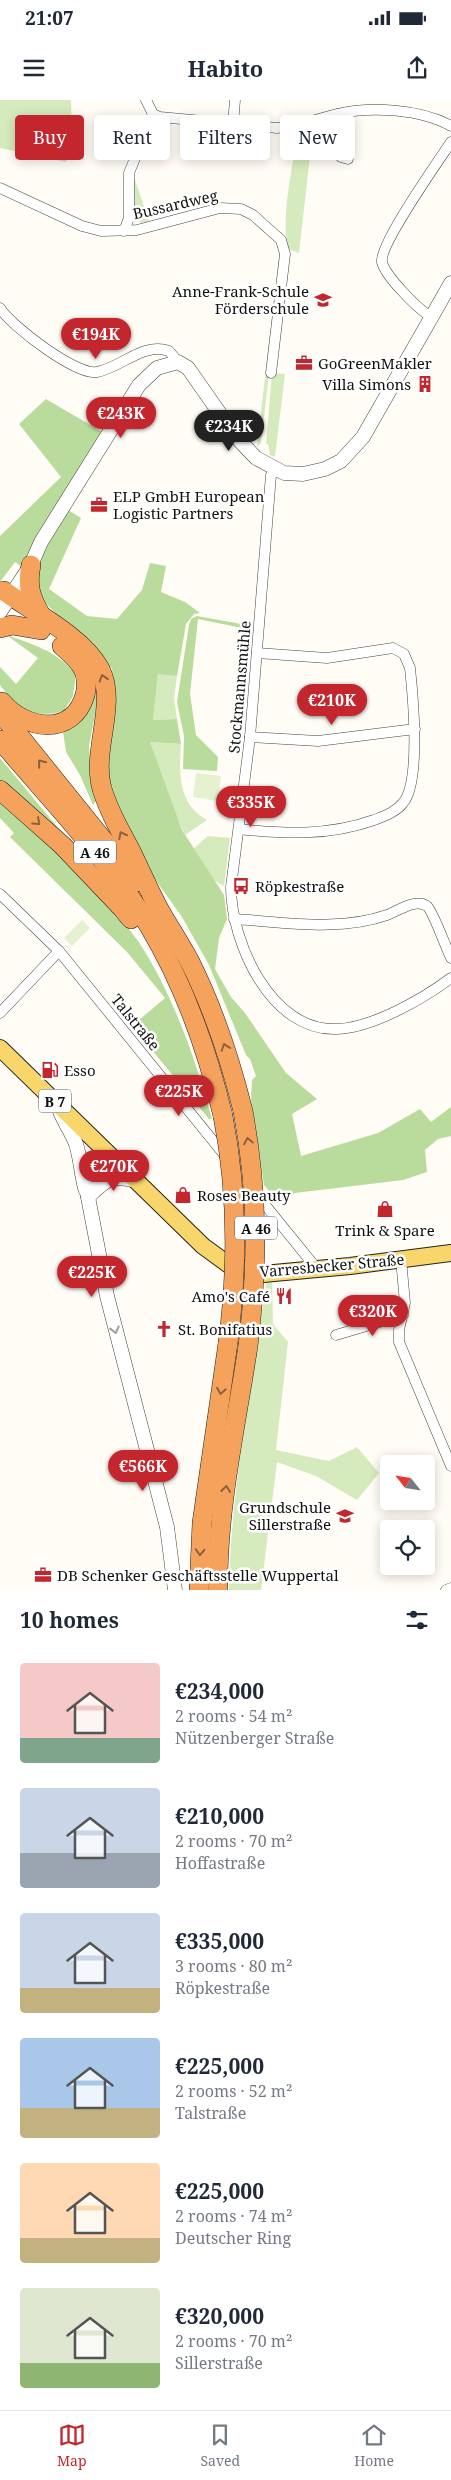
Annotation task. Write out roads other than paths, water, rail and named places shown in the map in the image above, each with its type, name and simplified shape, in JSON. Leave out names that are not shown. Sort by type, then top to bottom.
[{"type":"highway","points":[[0,699],[14,714],[37,725],[54,725],[65,722],[78,709],[86,690],[84,670],[76,658],[42,624],[29,590],[28,580],[31,565]]},
{"type":"highway","points":[[3,600],[80,645],[100,668],[104,679],[106,700],[99,755],[102,788],[120,830],[160,910]]},
{"type":"highway","points":[[0,628],[12,625],[42,624]]},
{"type":"highway","name":"A 46","points":[[0,712],[160,910],[190,962],[214,1013],[233,1069],[251,1152],[256,1220],[255,1278],[248,1346],[229,1462],[222,1524],[218,1590]]},
{"type":"highway","name":"A 46","points":[[0,740],[95,852],[137,908],[182,989],[205,1049],[224,1116],[230,1151],[236,1219],[236,1276],[202,1523],[199,1590]]},
{"type":"highway","points":[[0,790],[62,845],[122,908],[158,957],[179,994],[193,1031],[205,1049]]},
{"type":"main road","name":"Varresbecker Straße","points":[[0,1048],[203,1246],[230,1265],[263,1274],[451,1253]]},
{"type":"street","points":[[146,100],[153,114],[160,117],[180,119]]},
{"type":"street","points":[[234,115],[235,100]]},
{"type":"street","points":[[270,127],[296,127],[338,114],[372,111],[418,113],[434,117],[451,126]]},
{"type":"street","points":[[124,231],[129,218],[129,174],[153,114]]},
{"type":"street","points":[[430,316],[413,303],[384,268],[382,256],[391,237],[451,142]]},
{"type":"street","name":"Bussardweg","points":[[0,188],[82,226],[101,231],[124,231],[230,207],[253,215],[281,240],[285,254],[271,373]]},
{"type":"street","points":[[0,308],[28,338],[86,372],[100,372],[155,348],[169,351],[178,362],[188,368],[246,449],[275,470],[295,474],[315,472],[341,460],[354,449],[363,437],[430,316],[451,283]]},
{"type":"street","points":[[3,600],[31,565],[41,542],[139,386],[157,368],[178,362]]},
{"type":"street","name":"Stockmannsmühle","points":[[275,470],[271,475],[250,737],[231,887],[234,919],[249,961],[270,994],[292,1016],[319,1028],[339,1029],[388,1014],[421,998],[451,978]]},
{"type":"street","points":[[3,600],[30,551],[41,542]]},
{"type":"street","points":[[239,829],[294,833],[340,829],[386,815],[404,803],[411,779],[415,729],[410,668],[408,660],[399,650],[386,648],[327,658],[257,653]]},
{"type":"street","points":[[250,737],[318,741],[415,729]]},
{"type":"street","name":"Talstraße","points":[[0,894],[59,951],[317,1269]]},
{"type":"street","points":[[234,919],[298,924],[352,923],[373,920],[410,905],[420,904],[427,906],[433,913],[441,940],[451,958]]},
{"type":"street","points":[[0,1013],[59,951]]},
{"type":"street","points":[[57,1103],[61,1119],[76,1144],[81,1177],[88,1197],[107,1296],[167,1527],[175,1590]]},
{"type":"street","points":[[88,1197],[89,1180],[96,1164],[106,1150]]},
{"type":"street","points":[[88,1197],[112,1177],[138,1181]]},
{"type":"street","points":[[401,1259],[405,1303],[399,1330],[399,1342],[451,1466]]},
{"type":"street","points":[[336,1335],[403,1315]]},
{"type":"street","points":[[446,1590],[451,1588]]},
{"type":"place","name":"Anne-Frank-Schule Förderschule","points":[[323,300]]},
{"type":"place","name":"GoGreenMakler","points":[[304,363]]},
{"type":"place","name":"Villa Simons","points":[[425,384]]},
{"type":"place","name":"ELP GmbH European Logistic Partners","points":[[99,505]]},
{"type":"place","name":"Röpkestraße","points":[[241,886]]},
{"type":"place","name":"Esso","points":[[50,1070]]},
{"type":"place","name":"Roses Beauty","points":[[183,1195]]},
{"type":"place","name":"Trink & Spare","points":[[385,1209]]},
{"type":"place","name":"Amo's Café","points":[[284,1296]]},
{"type":"place","name":"St. Bonifatius","points":[[164,1329]]},
{"type":"place","name":"Grundschule Sillerstraße","points":[[345,1516]]},
{"type":"place","name":"DB Schenker Geschäftsstelle Wuppertal","points":[[43,1575]]}]
